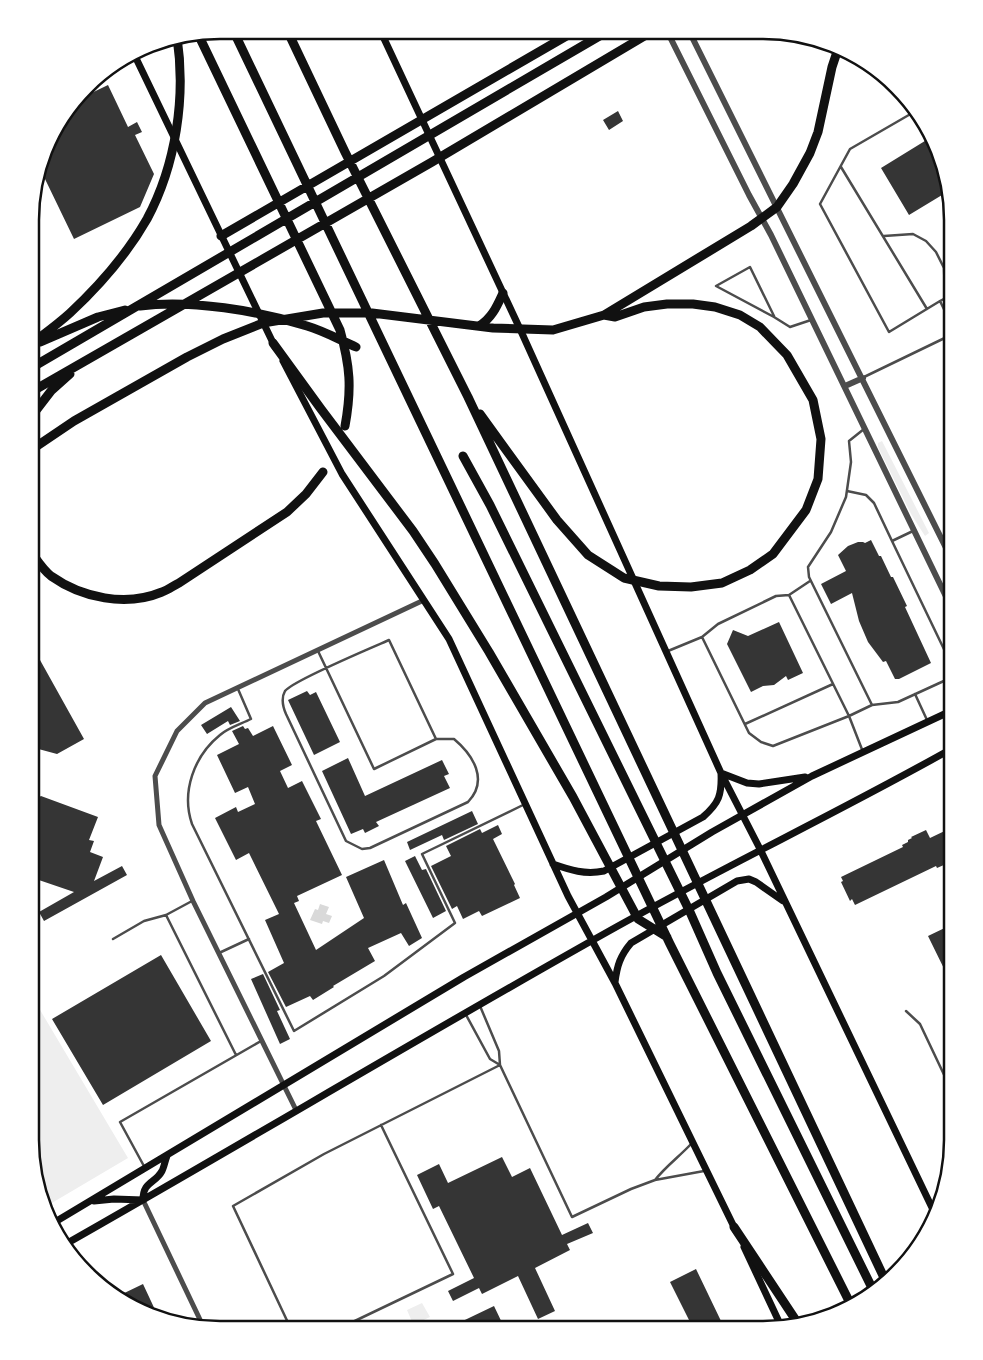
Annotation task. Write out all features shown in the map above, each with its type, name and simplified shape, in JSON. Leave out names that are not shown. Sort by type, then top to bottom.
[{"type":"highway","points":[[237,39],[667,937],[848,1300]]},
{"type":"highway","points":[[291,39],[345,152],[468,397],[882,1276]]},
{"type":"highway","points":[[221,236],[561,39]]},
{"type":"highway","points":[[39,363],[594,39]]},
{"type":"highway","points":[[39,387],[432,162],[640,39]]},
{"type":"highway","points":[[201,40],[340,330],[350,371],[350,400],[345,426]]},
{"type":"highway","points":[[39,339],[69,315],[98,285],[123,255],[147,218],[163,180],[174,144],[180,98],[177,44]]},
{"type":"highway","points":[[39,445],[74,421],[187,357],[248,328],[263,323],[323,313],[372,313],[520,329],[553,330],[604,315],[777,207],[793,184],[810,153],[818,132],[836,54]]},
{"type":"highway","points":[[486,325],[496,309],[503,292]]},
{"type":"highway","points":[[468,397],[557,520],[588,555],[624,578],[659,586],[691,587],[722,582],[750,570],[773,554],[806,510],[818,479],[821,439],[813,400],[787,355],[760,327],[740,315],[715,307],[693,304],[667,304],[644,307],[615,317],[604,315]]},
{"type":"highway","points":[[39,341],[98,316],[142,306],[177,305],[216,307],[266,316],[308,326],[356,347]]},
{"type":"highway","points":[[271,339],[320,409],[397,509],[436,564],[568,788],[638,919],[667,937]]},
{"type":"highway","points":[[39,407],[51,391],[87,360]]},
{"type":"highway","points":[[463,456],[499,522],[871,1286]]},
{"type":"highway","points":[[39,562],[50,575],[76,591],[109,599],[142,598],[162,592],[179,583],[287,512],[306,494],[323,472]]},
{"type":"highway","points":[[734,1227],[795,1319]]},
{"type":"main road","points":[[384,39],[503,292],[722,773],[931,1206]]},
{"type":"main road","points":[[136,59],[255,307],[320,434],[342,474],[449,639],[552,864],[591,942],[615,983],[778,1321]]},
{"type":"main road","points":[[57,1221],[464,977],[606,897],[712,832],[812,776],[944,714]]},
{"type":"main road","points":[[70,1242],[618,926],[944,753]]},
{"type":"main road","points":[[552,864],[576,872],[592,873],[604,871],[708,813],[719,798],[722,789],[722,773]]},
{"type":"main road","points":[[722,773],[747,783],[759,784],[812,776]]},
{"type":"main road","points":[[615,983],[621,954],[631,943],[737,881],[749,879],[756,882],[783,901]]},
{"type":"main road","points":[[143,1200],[146,1186],[162,1172],[167,1156]]},
{"type":"main road","points":[[91,1201],[114,1199],[143,1200]]},
{"type":"street","points":[[671,39],[845,386],[944,593]]},
{"type":"street","points":[[693,39],[944,544]]},
{"type":"street","points":[[845,386],[863,378]]},
{"type":"street","points":[[296,1110],[193,900],[159,825],[155,776],[177,731],[205,703],[424,600]]},
{"type":"street","points":[[143,1200],[200,1320]]},
{"type":"lane","points":[[910,114],[850,149],[820,204],[889,332],[944,299]]},
{"type":"lane","points":[[840,166],[927,309]]},
{"type":"lane","points":[[884,236],[913,234],[926,241],[936,252],[944,268]]},
{"type":"lane","points":[[774,316],[750,267],[716,286],[774,316],[790,328],[812,320]]},
{"type":"lane","points":[[940,301],[944,309]]},
{"type":"lane","points":[[863,378],[944,338]]},
{"type":"lane","points":[[865,428],[849,441],[851,462],[847,492],[831,532],[808,567],[810,581],[872,705]]},
{"type":"lane","points":[[847,492],[866,495],[874,503],[944,650]]},
{"type":"lane","points":[[892,541],[914,530]]},
{"type":"lane","points":[[666,652],[702,637],[718,624],[776,596],[789,595],[810,581]]},
{"type":"lane","points":[[789,595],[849,716],[863,752]]},
{"type":"lane","points":[[702,637],[749,733],[761,742],[773,746],[872,705],[898,702],[944,681]]},
{"type":"lane","points":[[317,650],[326,669],[374,769],[436,739],[454,740],[472,758],[476,769],[478,784],[476,794],[468,802],[370,848],[362,850],[346,842],[283,705],[283,696],[286,690],[293,684],[326,669],[389,640],[436,739]]},
{"type":"lane","points":[[745,724],[833,684]]},
{"type":"lane","points":[[237,688],[251,719],[221,734],[207,746],[198,760],[188,790],[188,812],[192,824],[294,1031],[384,976],[455,923],[422,854],[526,804]]},
{"type":"lane","points":[[915,694],[928,722]]},
{"type":"lane","points":[[113,938],[144,921],[166,915],[193,900]]},
{"type":"lane","points":[[166,915],[236,1055]]},
{"type":"lane","points":[[219,953],[249,939]]},
{"type":"lane","points":[[479,1005],[499,1051],[500,1065],[572,1217],[631,1189],[655,1180],[706,1171]]},
{"type":"lane","points":[[906,1011],[920,1024],[944,1075]]},
{"type":"lane","points":[[466,1013],[490,1059],[500,1065]]},
{"type":"lane","points":[[145,1169],[120,1122],[262,1040]]},
{"type":"lane","points":[[287,1321],[233,1206],[324,1154],[500,1065]]},
{"type":"lane","points":[[355,1321],[453,1274],[381,1125]]},
{"type":"lane","points":[[655,1180],[692,1143]]},
{"type":"shaded area","points":[[882,441],[929,533],[925,536],[911,514],[878,447],[878,443]]},
{"type":"shaded area","points":[[320,904],[329,907],[326,914],[332,916],[329,923],[323,921],[322,924],[310,920],[315,909],[318,910]]},
{"type":"shaded area","points":[[39,1008],[128,1158],[51,1204],[42,1175],[39,1152]]},
{"type":"shaded area","points":[[422,1303],[430,1317],[421,1321],[412,1321],[407,1310]]},
{"type":"building","points":[[108,85],[128,127],[137,122],[142,132],[135,135],[154,174],[140,207],[74,239],[45,179],[43,180],[48,162],[63,129],[91,93]]},
{"type":"building","points":[[618,111],[623,121],[609,130],[603,120]]},
{"type":"building","points":[[926,140],[935,162],[943,195],[909,215],[881,168]]},
{"type":"building","points":[[871,540],[891,577],[893,577],[931,663],[899,679],[895,679],[886,661],[883,662],[868,642],[859,621],[852,593],[831,604],[821,584],[846,571],[838,555],[848,546]]},
{"type":"building","points":[[779,622],[803,673],[788,680],[786,676],[774,685],[763,686],[751,692],[727,644],[733,630],[748,636]]},
{"type":"building","points":[[39,659],[84,739],[57,754],[39,749]]},
{"type":"building","points":[[307,691],[310,695],[316,692],[340,742],[314,755],[288,700]]},
{"type":"building","points":[[231,707],[240,721],[230,725],[228,721],[207,734],[201,725]]},
{"type":"building","points":[[243,726],[245,729],[248,728],[253,736],[273,726],[292,765],[280,771],[288,788],[302,781],[321,819],[316,821],[342,875],[297,896],[299,901],[294,903],[316,950],[364,918],[346,877],[384,860],[403,905],[406,903],[422,938],[409,946],[401,933],[368,948],[375,961],[313,1000],[310,996],[286,1007],[268,972],[284,963],[265,920],[279,914],[249,853],[236,860],[215,818],[236,807],[238,812],[255,804],[248,787],[235,793],[217,755],[239,744],[232,731]]},
{"type":"building","points":[[348,758],[365,796],[442,760],[449,774],[444,776],[450,788],[376,822],[379,826],[365,833],[363,829],[351,834],[322,771]]},
{"type":"building","points":[[41,796],[98,817],[89,840],[94,841],[90,852],[103,857],[94,881],[122,866],[127,875],[44,921],[39,912],[74,892],[39,880],[39,797]]},
{"type":"building","points":[[472,811],[478,824],[444,840],[442,835],[410,850],[407,842]]},
{"type":"building","points":[[498,825],[502,834],[493,839],[520,898],[482,916],[479,911],[463,919],[457,906],[452,909],[431,866],[451,856],[446,846],[480,829],[482,833]]},
{"type":"building","points":[[926,830],[930,838],[944,831],[944,865],[937,868],[936,866],[855,905],[852,899],[850,901],[841,882],[843,881],[841,877],[903,847],[902,845],[908,842],[911,837]]},
{"type":"building","points":[[415,856],[422,870],[426,869],[446,911],[433,918],[405,861]]},
{"type":"building","points":[[944,928],[944,969],[928,936]]},
{"type":"building","points":[[161,955],[211,1041],[103,1105],[52,1019]]},
{"type":"building","points":[[263,974],[280,1010],[277,1011],[290,1039],[280,1044],[251,979]]},
{"type":"building","points":[[502,1157],[512,1177],[530,1168],[562,1235],[588,1223],[593,1233],[567,1244],[570,1250],[535,1268],[555,1311],[538,1319],[518,1276],[482,1294],[479,1288],[453,1301],[448,1291],[474,1278],[439,1206],[433,1209],[417,1175],[439,1164],[448,1183]]},
{"type":"building","points":[[696,1269],[721,1321],[690,1321],[670,1282]]},
{"type":"building","points":[[143,1284],[154,1309],[140,1303],[123,1294]]},
{"type":"building","points":[[494,1306],[501,1321],[463,1321]]}]
